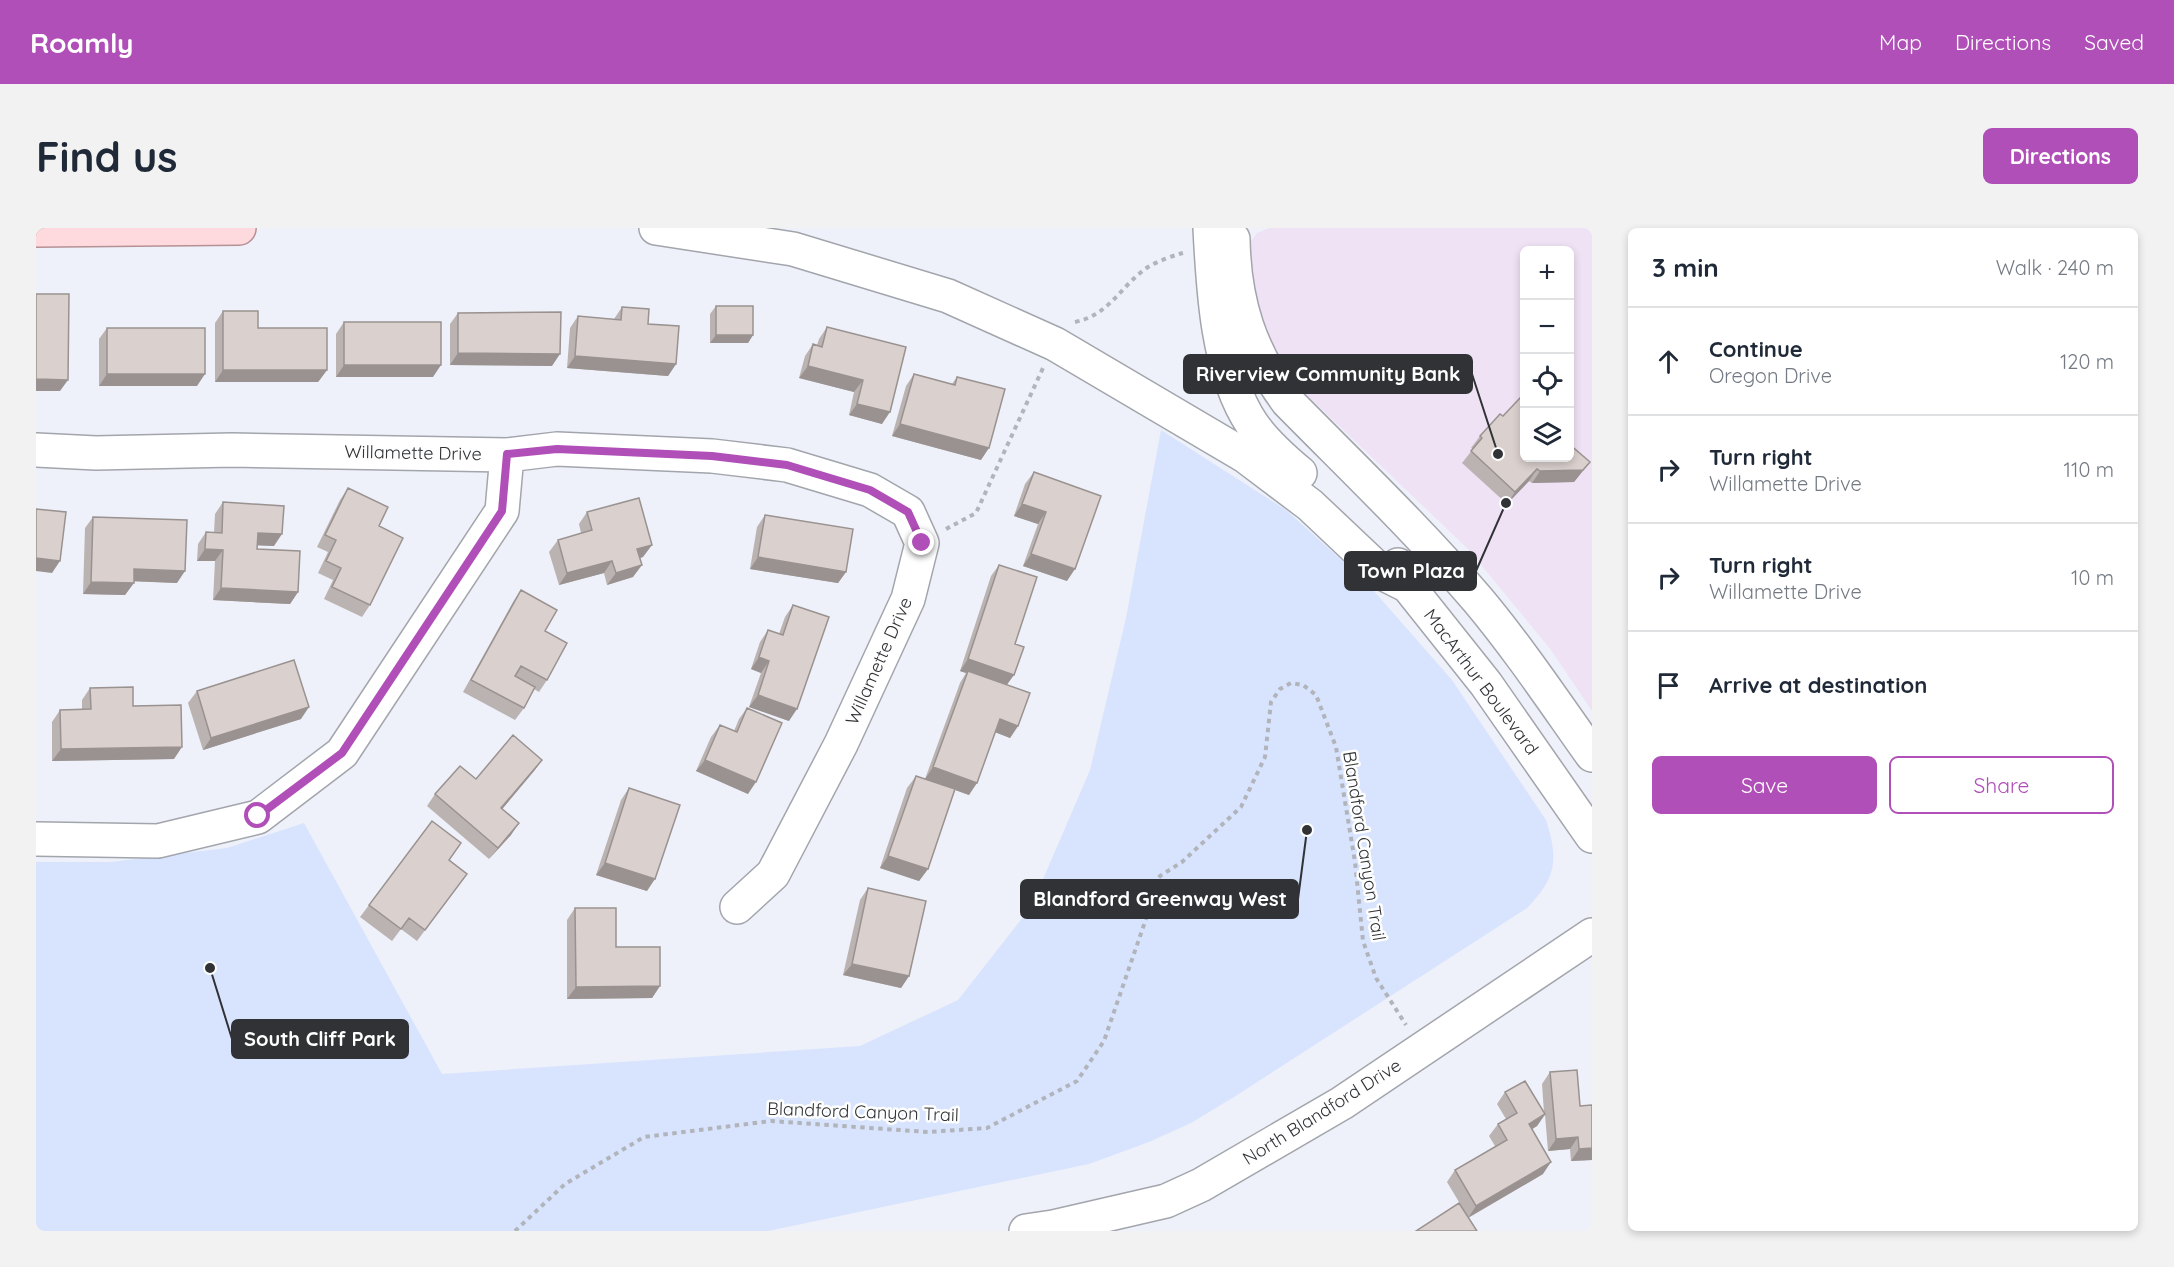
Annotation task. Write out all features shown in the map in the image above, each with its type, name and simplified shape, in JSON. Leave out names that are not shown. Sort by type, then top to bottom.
[{"type":"main road","points":[[36,230],[239,228]]},
{"type":"street","points":[[656,228],[793,249],[948,296],[1055,344],[1245,456],[1310,505],[1382,573],[1408,586]]},
{"type":"street","name":"MacArthur Boulevard","points":[[1210,228],[1215,303],[1224,352],[1231,376],[1251,422],[1282,458],[1358,523],[1396,560],[1408,586],[1486,684],[1592,836]]},
{"type":"street","points":[[1233,228],[1235,274],[1245,323],[1262,365],[1273,383],[1288,402],[1407,522],[1478,600],[1521,654],[1592,755]]},
{"type":"street","name":"Willamette Drive","points":[[36,450],[96,453],[232,450],[507,454],[557,449],[712,456],[787,465],[870,490],[908,512],[922,543],[908,599],[842,744],[773,874],[737,907]]},
{"type":"street","points":[[36,839],[158,841],[258,816],[342,753],[502,511],[507,454]]},
{"type":"street","name":"North Blandford Drive","points":[[1026,1231],[1166,1201],[1201,1185],[1342,1103],[1592,935]]},
{"type":"path","name":"Blandford Canyon Trail","points":[[515,1231],[565,1184],[644,1137],[771,1120],[928,1132],[987,1128],[1077,1081],[1104,1041],[1149,910],[1152,889],[1160,876],[1182,862],[1241,807],[1265,757],[1271,702],[1280,689],[1291,682],[1303,685],[1316,695],[1336,747],[1355,862],[1363,941],[1376,978],[1422,1050]]},
{"type":"shaded area","points":[[1269,228],[1592,228],[1592,711],[1551,650],[1468,549],[1292,381],[1270,341],[1255,295],[1248,254],[1251,241],[1257,233]]},
{"type":"shaded area","points":[[1161,430],[1286,510],[1366,582],[1452,680],[1546,820],[1553,846],[1552,868],[1544,887],[1527,908],[1191,1123],[1149,1142],[1089,1164],[768,1231],[36,1231],[36,862],[110,862],[227,848],[304,823],[442,1074],[860,1046],[958,1000],[1031,907],[1090,770],[1126,618]]},
{"type":"building","points":[[36,294],[69,294],[68,380],[36,379]]},
{"type":"building","points":[[716,306],[753,306],[753,335],[716,335]]},
{"type":"building","points":[[622,307],[649,309],[648,324],[679,326],[676,364],[575,356],[578,316],[621,320]]},
{"type":"building","points":[[223,311],[258,311],[258,328],[327,328],[327,370],[223,370]]},
{"type":"building","points":[[561,312],[560,354],[458,353],[458,313]]},
{"type":"building","points":[[344,322],[441,322],[441,365],[344,365]]},
{"type":"building","points":[[827,327],[906,347],[890,412],[857,404],[863,380],[808,366],[813,344],[822,347]]},
{"type":"building","points":[[107,328],[205,328],[205,374],[107,374]]},
{"type":"building","points":[[914,374],[955,385],[957,377],[1005,389],[989,448],[900,424]]},
{"type":"building","points":[[1520,398],[1520,462],[1574,462],[1574,448],[1590,462],[1583,470],[1540,471],[1537,469],[1515,492],[1471,451],[1482,438],[1480,436],[1500,414],[1503,416]]},
{"type":"building","points":[[1034,472],[1101,496],[1075,569],[1031,554],[1046,512],[1022,504]]},
{"type":"building","points":[[348,488],[388,507],[379,526],[403,538],[370,605],[332,587],[341,568],[326,561],[336,540],[325,535]]},
{"type":"building","points":[[639,498],[652,545],[637,549],[642,565],[616,573],[612,561],[567,573],[558,540],[592,530],[587,512]]},
{"type":"building","points":[[223,502],[284,506],[282,534],[258,533],[257,549],[300,551],[298,592],[221,588],[223,550],[205,549],[206,532],[222,533]]},
{"type":"building","points":[[36,509],[66,512],[60,561],[36,558]]},
{"type":"building","points":[[765,515],[853,529],[846,572],[758,557]]},
{"type":"building","points":[[93,517],[187,520],[185,571],[134,569],[134,583],[91,582]]},
{"type":"building","points":[[999,565],[1037,577],[1015,644],[1024,647],[1014,675],[968,659]]},
{"type":"building","points":[[521,590],[557,610],[545,631],[567,643],[547,680],[521,666],[515,676],[535,687],[524,708],[471,680]]},
{"type":"building","points":[[793,605],[829,617],[797,709],[758,695],[769,661],[759,657],[768,630],[783,635]]},
{"type":"building","points":[[294,660],[309,707],[211,738],[197,691]]},
{"type":"building","points":[[968,671],[1030,693],[1018,726],[1000,719],[977,783],[933,767]]},
{"type":"building","points":[[133,687],[133,706],[181,705],[182,747],[61,749],[60,710],[91,709],[90,688]]},
{"type":"building","points":[[747,708],[782,723],[756,782],[705,760],[720,725],[737,732]]},
{"type":"building","points":[[513,735],[542,760],[501,808],[519,823],[498,848],[435,794],[460,766],[476,779]]},
{"type":"building","points":[[916,776],[955,789],[928,869],[888,856]]},
{"type":"building","points":[[629,788],[680,805],[655,879],[605,863]]},
{"type":"building","points":[[432,821],[461,843],[449,860],[467,874],[425,930],[409,918],[401,929],[369,905]]},
{"type":"building","points":[[868,888],[926,901],[909,976],[852,964]]},
{"type":"building","points":[[575,908],[616,908],[616,947],[660,947],[660,986],[576,987]]},
{"type":"building","points":[[1577,1070],[1580,1106],[1592,1105],[1592,1148],[1579,1149],[1578,1137],[1556,1139],[1550,1072]]},
{"type":"building","points":[[1525,1081],[1545,1114],[1529,1124],[1551,1162],[1476,1206],[1455,1170],[1507,1140],[1498,1124],[1517,1113],[1505,1092]]},
{"type":"building","points":[[1459,1203],[1477,1231],[1416,1231]]},
{"type":"place","name":"Riverview Community Bank","points":[[1498,454]]},
{"type":"place","name":"Town Plaza","points":[[1506,503]]},
{"type":"place","name":"Blandford Greenway West","points":[[1307,830]]},
{"type":"place","name":"South Cliff Park","points":[[210,968]]},
{"type":"route","points":[[258,816],[342,753],[502,511],[507,454],[557,449],[712,456],[787,465],[870,490],[908,512],[922,543]]}]
